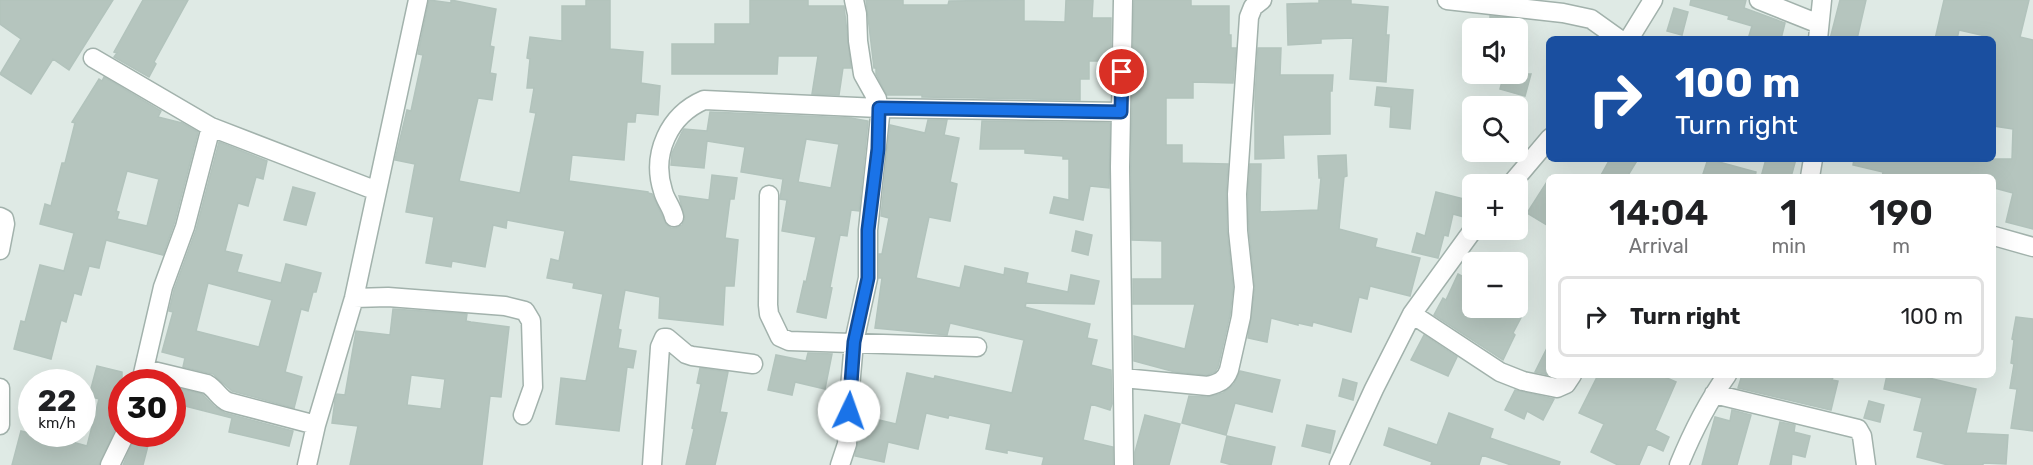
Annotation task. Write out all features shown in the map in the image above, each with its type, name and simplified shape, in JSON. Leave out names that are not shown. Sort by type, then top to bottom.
[{"type":"street","points":[[307,465],[316,425],[354,298],[418,0]]},
{"type":"street","points":[[840,465],[847,444],[854,342],[868,278],[868,230],[878,149],[878,99],[863,74],[854,0]]},
{"type":"street","points":[[1123,0],[1120,167],[1124,465]]},
{"type":"street","points":[[1123,378],[1209,386],[1221,383],[1227,378],[1230,370],[1241,317],[1244,287],[1237,194],[1249,17],[1253,7],[1262,0]]},
{"type":"street","points":[[1447,0],[1489,2],[1591,19],[1615,36]]},
{"type":"street","points":[[1631,36],[1653,0]]},
{"type":"street","points":[[1759,0],[1819,32],[1821,0]]},
{"type":"street","points":[[93,58],[211,127],[377,191]]},
{"type":"street","points":[[674,217],[672,206],[663,192],[660,151],[672,125],[691,106],[704,100],[879,108],[1121,112]]},
{"type":"street","points":[[145,369],[163,287],[185,227],[211,127]]},
{"type":"street","points":[[1519,174],[1546,143]]},
{"type":"street","points":[[770,195],[768,305],[780,337],[789,341],[976,347]]},
{"type":"street","points":[[0,217],[4,219],[5,224],[0,250]]},
{"type":"street","points":[[1996,237],[2033,247]]},
{"type":"street","points":[[1339,465],[1374,389],[1416,317],[1466,240]]},
{"type":"street","points":[[354,298],[388,297],[495,305],[525,311],[531,321],[533,387],[523,415]]},
{"type":"street","points":[[1416,317],[1500,372],[1547,387],[1562,388],[1570,378]]},
{"type":"street","points":[[652,465],[660,347],[664,338],[692,356],[753,364]]},
{"type":"street","points":[[1679,465],[1689,439],[1725,378]]},
{"type":"street","points":[[186,381],[207,384],[228,402],[316,425]]},
{"type":"street","points":[[0,388],[0,425]]},
{"type":"street","points":[[1714,394],[1857,429],[1862,436],[1866,465]]},
{"type":"street","points":[[110,465],[119,447]]},
{"type":"building","points":[[0,0],[113,0],[69,70],[53,59],[31,94],[0,74],[21,39],[0,24]]},
{"type":"building","points":[[143,0],[188,0],[154,62],[156,64],[149,77],[114,57],[117,53],[114,52]]},
{"type":"building","points":[[429,0],[451,3],[451,0],[496,9],[490,46],[494,47],[490,73],[496,74],[492,100],[478,98],[459,181],[520,193],[536,113],[530,112],[534,88],[527,88],[530,37],[562,41],[562,6],[586,6],[586,0],[610,0],[610,49],[643,52],[641,83],[660,86],[658,115],[636,113],[635,122],[627,122],[624,160],[572,155],[569,181],[648,192],[652,194],[666,224],[671,228],[676,228],[682,225],[685,219],[679,196],[709,200],[712,175],[737,178],[734,199],[730,199],[725,238],[738,240],[734,286],[725,286],[723,325],[659,318],[660,297],[625,290],[618,329],[621,330],[618,348],[636,351],[633,368],[627,367],[619,431],[556,424],[561,378],[586,381],[603,294],[573,288],[574,283],[547,278],[551,259],[559,261],[565,231],[507,220],[506,228],[493,225],[485,267],[452,261],[451,267],[426,263],[434,217],[406,212],[415,164],[395,160],[407,110],[411,111],[423,55],[418,54]]},
{"type":"building","points":[[750,0],[808,0],[808,6],[844,6],[851,68],[843,68],[839,95],[812,94],[818,56],[778,56],[777,74],[672,74],[672,44],[715,44],[715,24],[750,24]]},
{"type":"building","points":[[866,0],[903,0],[903,5],[948,5],[949,1],[1024,0],[1024,21],[1065,22],[1066,0],[1093,0],[1092,18],[1111,18],[1111,61],[1089,61],[1089,79],[1080,79],[1080,100],[887,95],[876,74],[876,68],[874,68]]},
{"type":"building","points":[[1134,0],[1191,0],[1191,6],[1229,6],[1231,48],[1236,48],[1233,83],[1193,82],[1193,98],[1166,98],[1166,145],[1182,145],[1182,163],[1228,164],[1227,231],[1233,287],[1230,315],[1218,367],[1215,372],[1207,375],[1175,372],[1134,361],[1134,336],[1185,349],[1195,304],[1133,304],[1133,279],[1162,279],[1162,241],[1132,240]]},
{"type":"building","points":[[1319,0],[1351,0],[1351,4],[1388,7],[1386,82],[1350,79],[1353,38],[1321,39],[1321,43],[1288,45],[1287,4],[1319,3]]},
{"type":"building","points":[[1691,0],[1746,0],[1744,8],[1785,23],[1782,36],[1749,36],[1752,26],[1728,19],[1729,16],[1690,5]]},
{"type":"building","points":[[1840,0],[1866,0],[1858,36],[1831,36]]},
{"type":"building","points":[[1944,0],[2029,0],[2020,37],[2033,40],[2033,229],[2006,222],[2013,193],[1996,189],[1996,174],[1883,174],[1883,172],[1853,165],[1854,162],[1996,162],[1996,159],[2012,159],[2013,129],[1996,126],[1996,36],[1959,30],[1958,36],[1936,36]]},
{"type":"building","points":[[1674,8],[1688,12],[1682,35],[1667,31]]},
{"type":"building","points":[[1258,48],[1281,48],[1280,75],[1333,75],[1332,91],[1330,91],[1330,134],[1283,135],[1284,158],[1255,159]]},
{"type":"building","points":[[1528,74],[1531,74],[1525,96],[1500,89],[1501,84],[1528,84]]},
{"type":"building","points":[[104,77],[161,111],[158,117],[182,123],[198,132],[174,224],[163,255],[106,240],[99,268],[89,266],[81,295],[74,293],[66,322],[61,320],[51,359],[14,349],[21,321],[25,322],[40,265],[64,271],[74,233],[40,224],[45,204],[51,206],[62,163],[65,163],[75,123],[72,122],[99,79],[102,81]],"holes":[[[127,171],[159,179],[147,226],[117,219],[119,212],[116,211]]]},
{"type":"building","points":[[1377,87],[1413,90],[1410,129],[1390,127],[1391,107],[1375,105]]},
{"type":"building","points":[[710,112],[851,118],[868,121],[859,211],[851,210],[847,236],[840,235],[826,318],[797,312],[816,237],[782,231],[787,200],[780,199],[783,179],[741,172],[745,147],[707,141],[704,168],[671,165],[672,153],[684,129],[707,131]],"holes":[[[806,139],[839,144],[831,188],[798,182]]]},
{"type":"building","points":[[928,120],[947,120],[944,135],[959,138],[950,182],[957,184],[950,221],[929,217],[916,278],[960,288],[965,266],[1004,275],[1005,268],[1028,273],[1026,283],[1068,292],[1071,275],[1099,281],[1094,304],[1026,303],[1025,307],[1090,324],[1087,338],[1097,340],[1091,365],[1111,370],[1112,404],[1110,410],[1091,404],[1083,440],[1113,447],[1113,465],[1042,465],[1044,457],[1007,450],[1007,453],[986,449],[991,424],[949,415],[948,418],[926,413],[918,449],[888,442],[884,462],[855,456],[862,416],[896,424],[907,373],[934,379],[935,376],[1012,393],[1024,340],[950,323],[947,335],[875,328],[882,278],[879,278],[879,254],[882,254],[889,218],[881,216],[890,125],[925,133]]},
{"type":"building","points":[[982,121],[1110,123],[1109,188],[1090,186],[1083,220],[1050,213],[1054,197],[1069,200],[1069,159],[1063,159],[1063,156],[1025,153],[1025,149],[980,149]]},
{"type":"building","points":[[219,142],[267,161],[263,179],[256,177],[248,206],[238,203],[225,251],[242,255],[237,272],[281,283],[286,264],[321,273],[308,311],[301,309],[285,372],[302,377],[294,408],[232,391],[213,374],[183,367],[185,358],[162,352],[173,312],[169,311],[174,290],[196,230]],"holes":[[[208,283],[272,300],[259,347],[196,331]]]},
{"type":"building","points":[[1346,155],[1347,176],[1344,177],[1339,229],[1377,239],[1375,247],[1420,258],[1410,296],[1370,286],[1367,299],[1359,297],[1351,332],[1313,322],[1312,326],[1298,323],[1298,325],[1271,318],[1267,342],[1248,338],[1255,288],[1249,230],[1250,164],[1261,164],[1260,212],[1318,210],[1321,178],[1319,178],[1318,156]]},
{"type":"building","points":[[1608,162],[1636,162],[1629,174],[1602,174]]},
{"type":"building","points":[[1707,162],[1719,162],[1756,172],[1756,174],[1703,174]]},
{"type":"building","points":[[1765,162],[1795,162],[1792,174],[1762,174]]},
{"type":"building","points":[[1546,183],[1546,225],[1528,211]]},
{"type":"building","points":[[293,187],[315,193],[306,225],[284,220]]},
{"type":"building","points":[[1436,192],[1462,198],[1462,216],[1453,214],[1448,236],[1444,235],[1438,258],[1412,252],[1417,233],[1425,236]]},
{"type":"building","points":[[1076,231],[1092,235],[1088,255],[1072,251]]},
{"type":"building","points":[[1458,274],[1462,276],[1462,318],[1521,318],[1503,360],[1434,315],[1443,298],[1446,300]]},
{"type":"building","points":[[393,309],[467,314],[466,321],[509,327],[501,397],[490,396],[482,465],[350,465],[358,426],[332,423],[337,394],[345,395],[356,331],[390,335]],"holes":[[[411,375],[445,379],[441,409],[407,405]]]},
{"type":"building","points":[[2016,317],[2033,319],[2033,431],[2011,428],[2017,389],[2010,388],[2014,364],[2011,363],[2014,340],[2012,339]]},
{"type":"building","points":[[1424,335],[1457,357],[1448,376],[1411,360]]},
{"type":"building","points":[[1546,350],[1546,374],[1535,372]]},
{"type":"building","points":[[808,353],[832,354],[825,389],[795,382],[792,395],[768,390],[776,355],[806,361]]},
{"type":"building","points":[[97,366],[110,369],[108,445],[99,465],[12,465],[18,442],[18,447],[96,447],[96,411],[99,399],[96,398]]},
{"type":"building","points":[[700,368],[728,372],[720,412],[727,413],[715,465],[686,465],[701,384],[697,383]]},
{"type":"building","points":[[1240,371],[1280,380],[1272,412],[1235,403],[1226,435],[1182,423],[1189,396],[1207,397],[1223,393],[1234,384]]},
{"type":"building","points":[[1596,378],[1667,378],[1676,382],[1655,430],[1669,437],[1663,451],[1648,444],[1639,465],[1618,465],[1591,452],[1604,424],[1579,413]]},
{"type":"building","points":[[1741,378],[1833,378],[1832,380],[1838,381],[1831,410],[1738,388]]},
{"type":"building","points":[[1886,378],[1929,378],[1976,389],[1966,433],[2008,435],[2006,464],[1948,465],[1917,457],[1923,432],[1914,430],[1922,398],[1884,389]]},
{"type":"building","points":[[1343,379],[1357,383],[1353,400],[1339,396]]},
{"type":"building","points":[[186,390],[202,394],[225,413],[293,431],[289,446],[229,432],[232,418],[186,406]]},
{"type":"building","points":[[1515,390],[1554,399],[1543,420],[1527,411],[1524,419],[1505,410]]},
{"type":"building","points":[[1869,401],[1884,405],[1880,422],[1864,418]]},
{"type":"building","points":[[1732,410],[1751,415],[1737,465],[1702,465],[1715,417],[1730,421]]},
{"type":"building","points":[[1449,413],[1493,429],[1490,438],[1560,462],[1559,465],[1511,465],[1482,455],[1479,465],[1431,465],[1432,462],[1384,445],[1389,428],[1437,445]]},
{"type":"building","points":[[1145,415],[1180,424],[1169,465],[1135,465],[1135,452]]},
{"type":"building","points":[[1780,422],[1795,425],[1794,432],[1810,436],[1805,457],[1792,454],[1791,465],[1770,465]]},
{"type":"building","points":[[1307,425],[1335,431],[1330,453],[1302,446]]},
{"type":"building","points":[[1227,436],[1275,447],[1271,465],[1232,465],[1221,462]]},
{"type":"building","points":[[131,447],[148,447],[143,465],[123,465]]},
{"type":"route","points":[[849,411],[854,342],[868,278],[868,230],[878,149],[879,108],[1121,112],[1122,72]]}]
